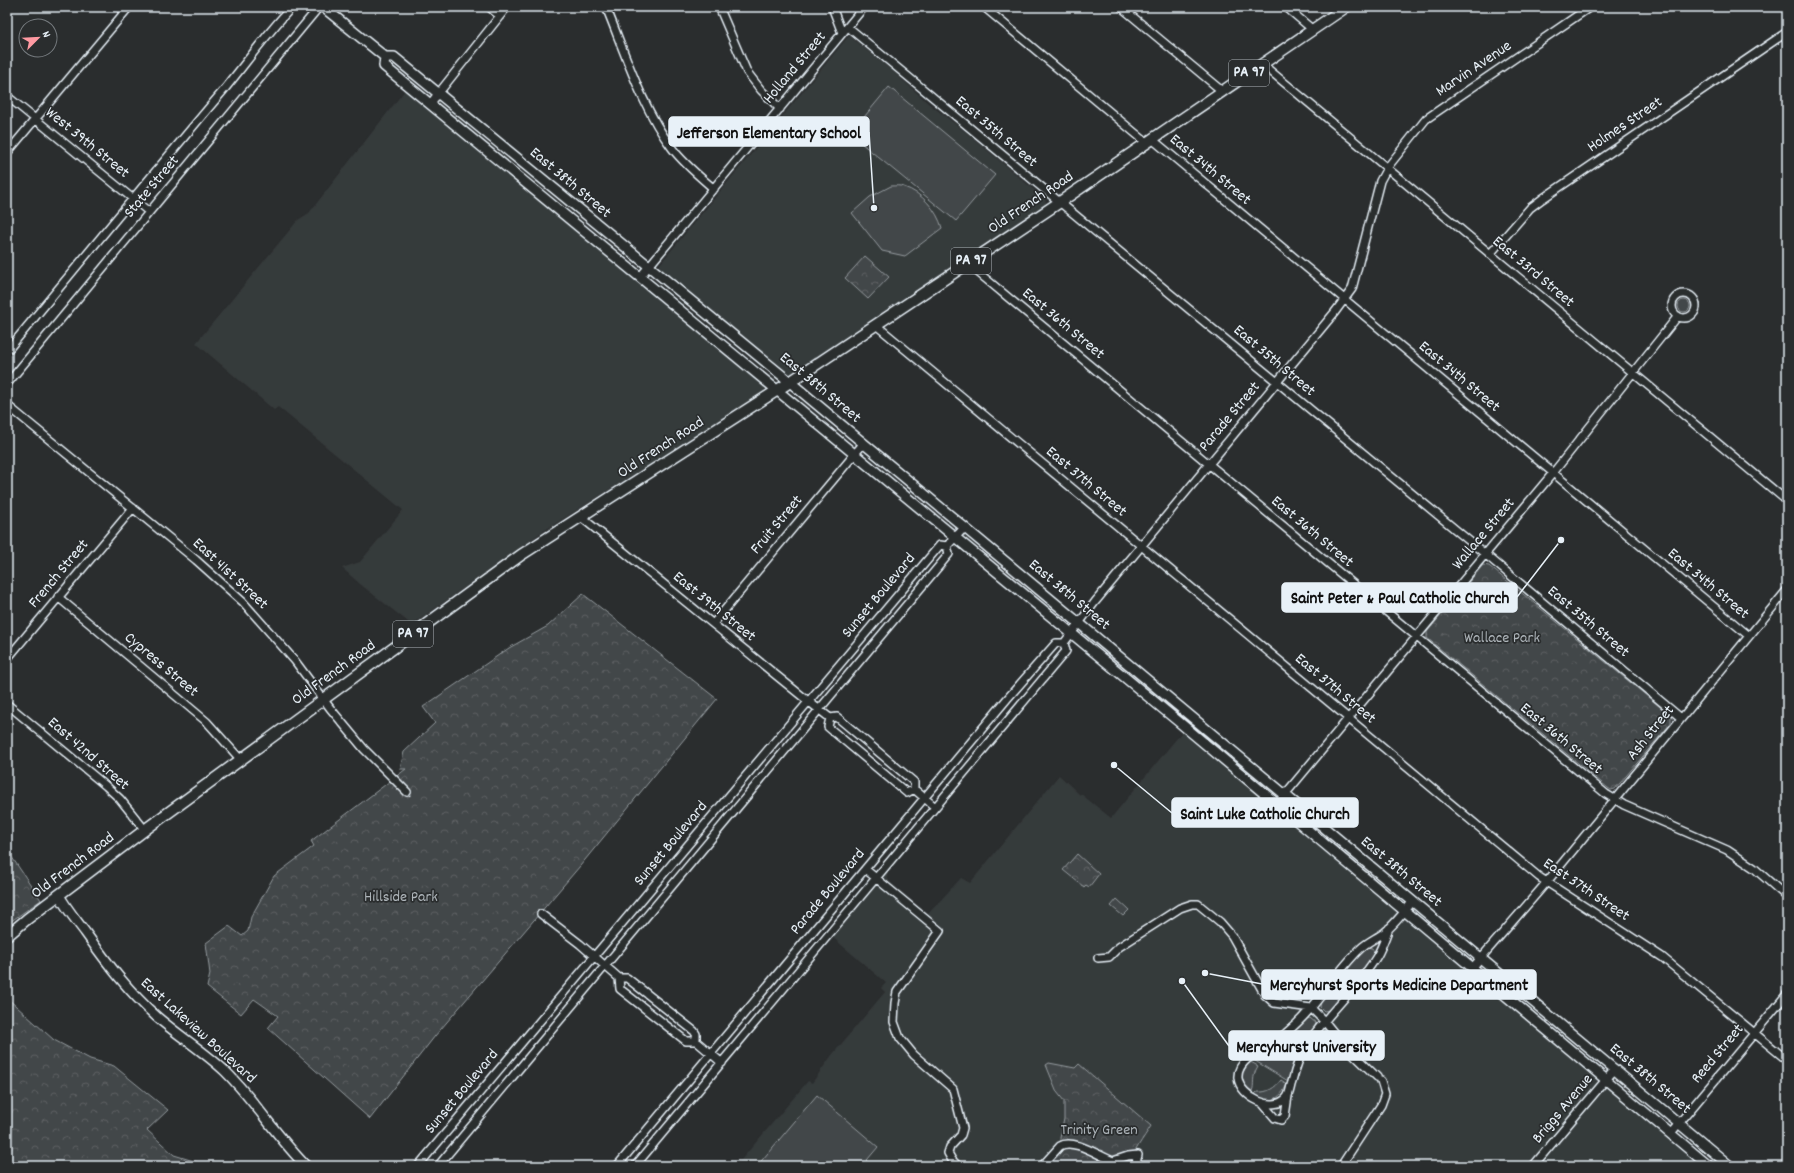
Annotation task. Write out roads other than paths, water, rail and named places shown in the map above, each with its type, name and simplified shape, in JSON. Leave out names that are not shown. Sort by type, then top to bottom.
[{"type":"main road","name":"East 38th Street","points":[[323,7],[385,57],[394,57],[790,382],[1730,1166]]},
{"type":"main road","name":"Old French Road","points":[[7,936],[145,830],[503,568],[778,390],[968,264],[1346,7]]},
{"type":"main road","name":"East 38th Street","points":[[385,57],[384,66],[1278,804],[1709,1166]]},
{"type":"main road","name":"East Lakeview Boulevard","points":[[59,895],[67,909],[109,966],[128,988],[157,1017],[224,1070],[250,1098],[278,1135],[306,1166]]},
{"type":"street","points":[[7,153],[128,7]]},
{"type":"street","name":"State Street","points":[[7,351],[233,79],[278,22],[292,7]]},
{"type":"street","name":"State Street","points":[[7,384],[319,7]]},
{"type":"street","points":[[489,7],[500,16]]},
{"type":"street","points":[[430,104],[507,7]]},
{"type":"street","points":[[606,7],[646,104],[659,129],[680,157],[714,189]]},
{"type":"street","points":[[719,7],[747,72],[761,90],[780,109]]},
{"type":"street","points":[[832,7],[842,33]]},
{"type":"street","name":"Holland Street","points":[[640,277],[864,7]]},
{"type":"street","name":"East 34th Street","points":[[984,7],[1344,300],[1749,636]]},
{"type":"street","points":[[1121,7],[1222,91]]},
{"type":"street","points":[[1286,7],[1313,30]]},
{"type":"street","name":"Marvin Avenue","points":[[1387,168],[1426,119],[1590,7]]},
{"type":"street","name":"East 35th Street","points":[[848,27],[1681,718]]},
{"type":"street","name":"Holmes Street","points":[[1490,254],[1530,208],[1542,199],[1787,32]]},
{"type":"street","name":"East 33rd Street","points":[[1262,64],[1787,501]]},
{"type":"street","name":"West 39th Street","points":[[7,96],[150,212]]},
{"type":"street","name":"Parade Street","points":[[1079,624],[1095,602],[1352,289],[1372,208],[1380,181],[1387,168]]},
{"type":"street","name":"East 36th Street","points":[[968,264],[1614,800],[1727,850],[1754,868],[1787,897]]},
{"type":"street","name":"Wallace Street","points":[[1278,804],[1553,473],[1634,374],[1678,316]]},
{"type":"street","name":"East 37th Street","points":[[876,325],[1546,883],[1662,958],[1787,1060]]},
{"type":"street","name":"East 41st Street","points":[[7,405],[196,560],[243,602],[291,656],[323,700],[364,749],[407,792]]},
{"type":"street","name":"Fruit Street","points":[[713,624],[863,444]]},
{"type":"street","name":"French Street","points":[[7,659],[133,508]]},
{"type":"street","name":"East 39th Street","points":[[581,517],[809,702],[830,718],[837,717],[914,782],[914,789],[935,807]]},
{"type":"street","name":"Sunset Boulevard","points":[[947,546],[964,528]]},
{"type":"street","name":"Sunset Boulevard","points":[[418,1166],[940,545],[947,546]]},
{"type":"street","name":"Sunset Boulevard","points":[[438,1166],[949,554],[947,546]]},
{"type":"street","name":"Ash Street","points":[[1473,967],[1546,883],[1787,590]]},
{"type":"street","name":"Cypress Street","points":[[58,597],[198,714],[241,760]]},
{"type":"street","name":"Parade Boulevard","points":[[1064,643],[1079,624]]},
{"type":"street","name":"Parade Boulevard","points":[[617,1166],[710,1053],[1049,651],[1056,643],[1064,643]]},
{"type":"street","name":"Parade Boulevard","points":[[635,1166],[1066,651],[1064,643]]},
{"type":"street","name":"East 42nd Street","points":[[7,704],[106,786],[123,802],[145,830]]},
{"type":"street","name":"East 39th Street","points":[[830,718],[828,727],[907,792],[914,789]]},
{"type":"street","points":[[865,869],[940,931],[897,992],[894,1022],[900,1038],[914,1055],[954,1089],[963,1128],[961,1135],[950,1147],[948,1153],[958,1166]]},
{"type":"street","points":[[1288,1096],[1278,1103],[1270,1105],[1263,1104],[1252,1098],[1239,1083],[1237,1077],[1241,1065],[1258,1051],[1286,1033],[1311,1008],[1360,949],[1389,928],[1413,901]]},
{"type":"street","points":[[1098,958],[1109,957],[1119,947],[1180,908],[1192,904],[1198,904],[1221,923],[1232,936],[1265,995],[1274,1003],[1311,1008],[1342,1043],[1379,1079],[1384,1094],[1381,1105],[1341,1166]]},
{"type":"street","points":[[541,914],[595,956],[619,978],[627,978],[694,1031],[696,1034],[696,1041]]},
{"type":"street","points":[[1263,1104],[1275,1118],[1281,1120],[1285,1116],[1288,1096],[1300,1058],[1315,1034],[1376,957],[1389,928]]},
{"type":"street","points":[[619,978],[620,989],[686,1040],[696,1041],[722,1063]]},
{"type":"street","name":"Reed Street","points":[[1670,1133],[1787,994]]},
{"type":"street","name":"Briggs Avenue","points":[[1533,1166],[1615,1070]]},
{"type":"street","points":[[1042,1166],[1063,1144],[1085,1148],[1113,1160],[1138,1155],[1134,1166]]},
{"type":"place","name":"Jefferson Elementary School","points":[[874,208]]},
{"type":"place","name":"Saint Peter & Paul Catholic Church","points":[[1561,540]]},
{"type":"place","name":"Saint Luke Catholic Church","points":[[1114,765]]},
{"type":"place","name":"Mercyhurst Sports Medicine Department","points":[[1205,973]]},
{"type":"place","name":"Mercyhurst University","points":[[1182,981]]},
{"type":"park label","name":"Wallace Park","points":[[1502,638]]},
{"type":"park label","name":"Hillside Park","points":[[401,897]]},
{"type":"park label","name":"Trinity Green","points":[[1099,1130]]}]
